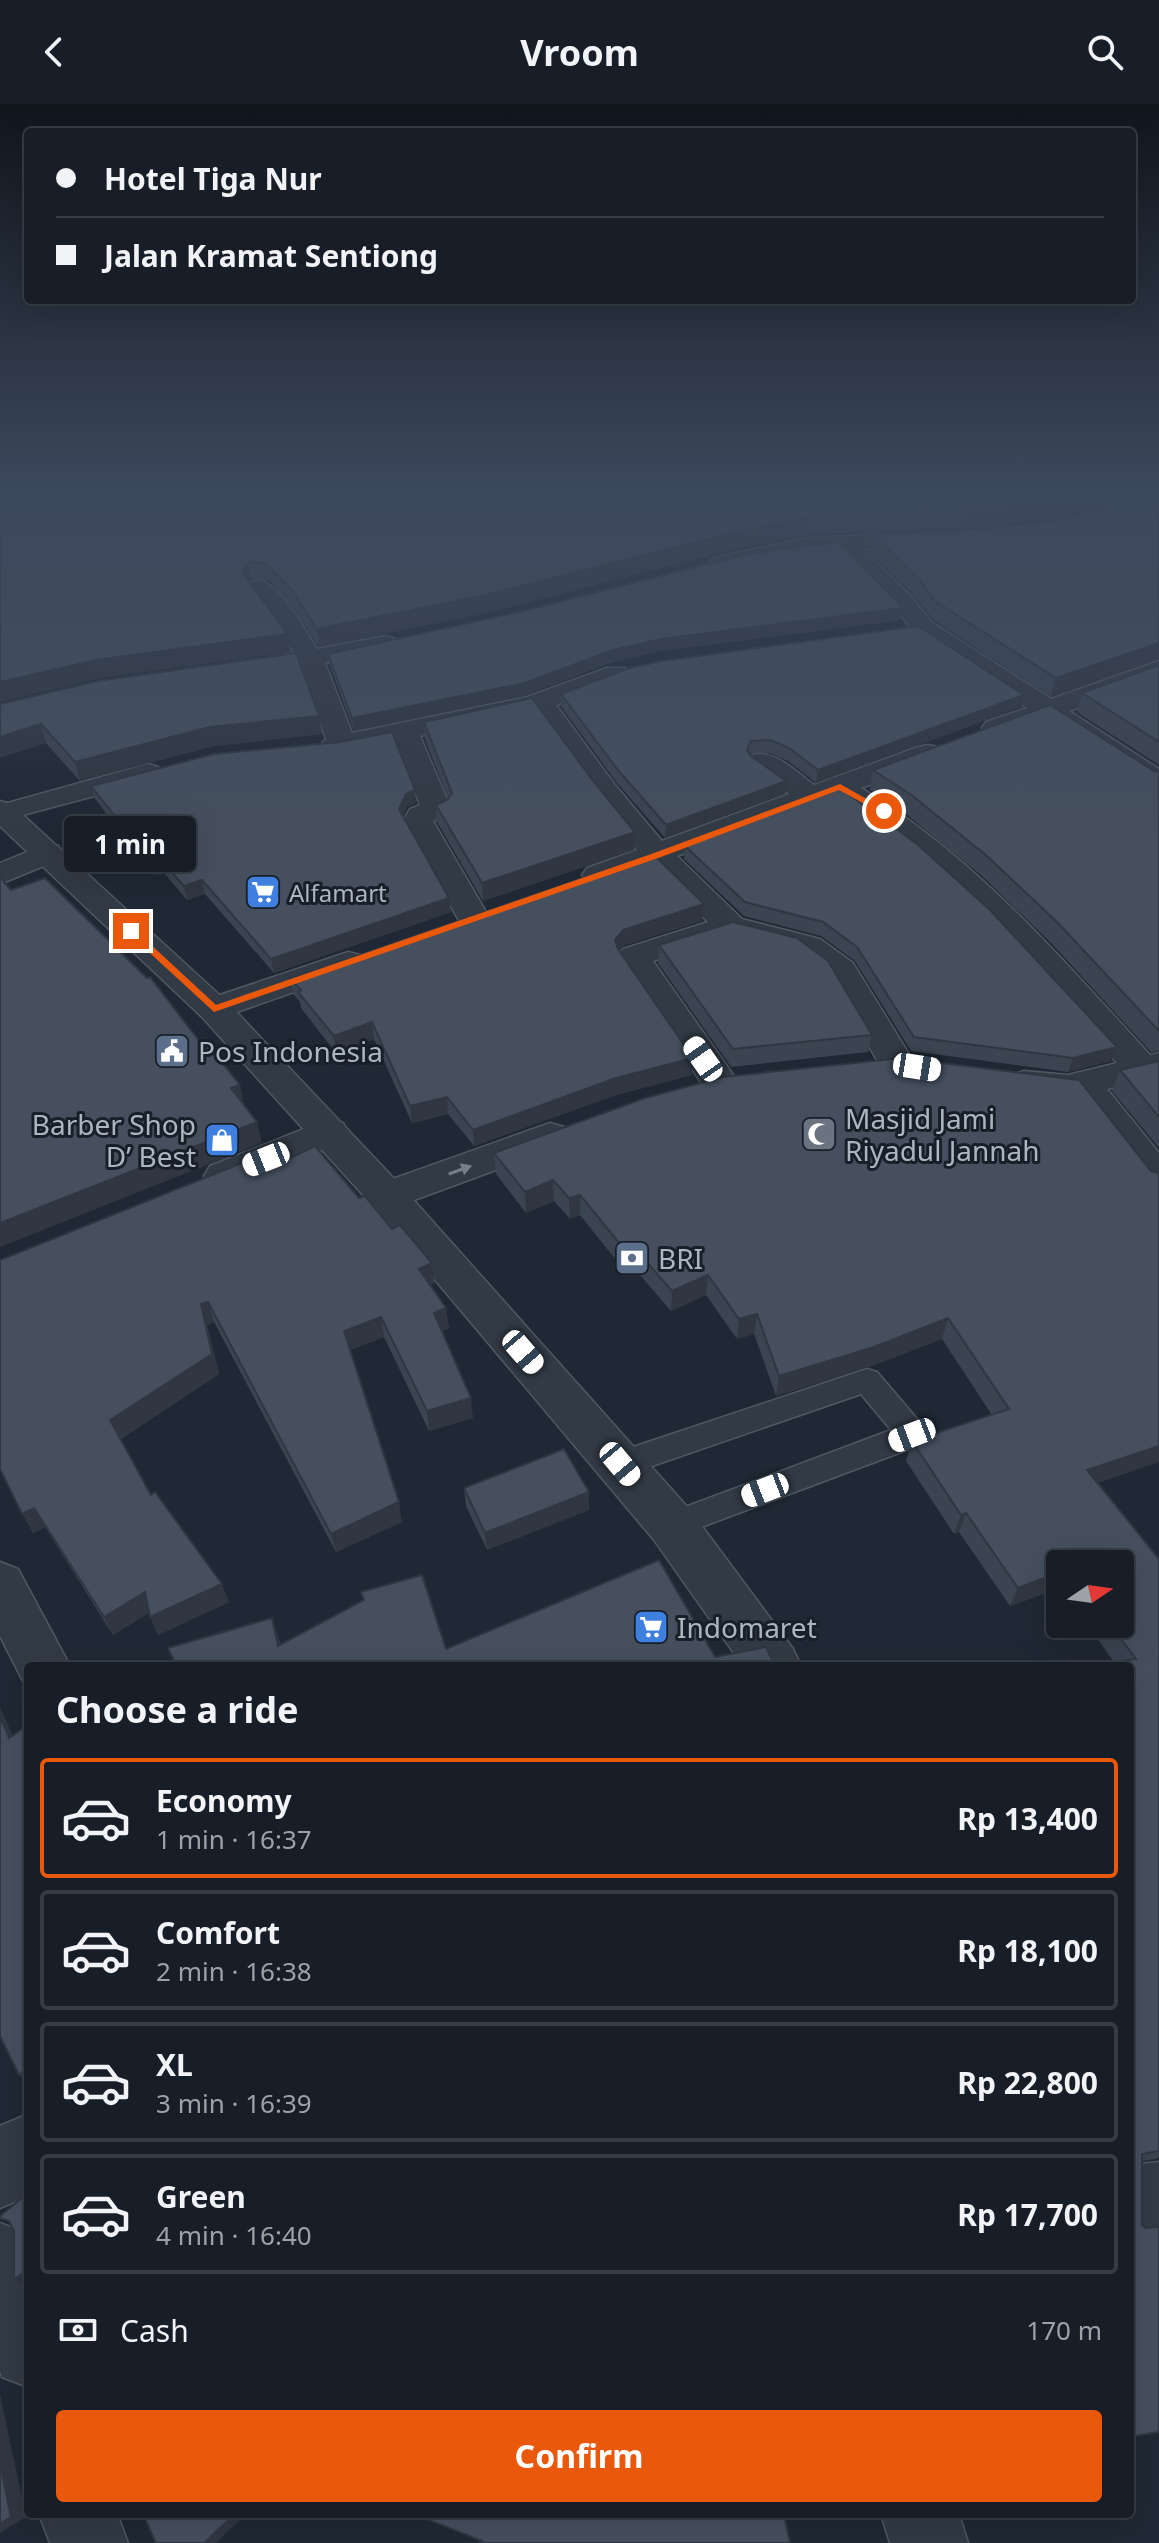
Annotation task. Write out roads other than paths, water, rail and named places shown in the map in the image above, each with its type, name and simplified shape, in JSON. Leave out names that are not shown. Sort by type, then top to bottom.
[{"type":"street","points":[[275,606],[311,659],[342,744]]},
{"type":"street","points":[[907,606],[922,627],[1159,782]]},
{"type":"street","points":[[893,631],[922,627]]},
{"type":"street","points":[[221,672],[311,659],[414,638]]},
{"type":"street","points":[[310,747],[405,732],[534,704],[634,668]]},
{"type":"street","points":[[573,884],[1159,669]]},
{"type":"street","points":[[534,704],[543,706],[658,855],[730,926],[808,946],[841,970],[914,1066],[854,1069]]},
{"type":"street","points":[[405,732],[436,809],[421,815],[418,821],[473,917]]},
{"type":"street","points":[[762,761],[826,792],[884,811],[948,863],[1150,1067]]},
{"type":"street","points":[[2,811],[169,768]]},
{"type":"street","points":[[2,811],[214,1009],[387,1196],[672,1525],[771,1662]]},
{"type":"street","points":[[0,875],[47,853]]},
{"type":"street","points":[[721,1084],[637,964],[635,956],[730,926]]},
{"type":"street","points":[[214,1009],[373,953]]},
{"type":"street","points":[[985,1077],[1051,1086],[1082,1084],[1150,1067]]},
{"type":"street","points":[[1082,1084],[1159,1180]]},
{"type":"street","points":[[387,1196],[587,1123]]},
{"type":"street","points":[[192,1189],[329,1132]]},
{"type":"street","points":[[0,1585],[41,1662]]},
{"type":"street","points":[[0,2174],[8,2161],[24,2150]]},
{"type":"street","points":[[1134,2199],[1159,2196]]},
{"type":"street","points":[[0,2258],[24,2338]]},
{"type":"street","points":[[80,2518],[89,2543]]},
{"type":"street","points":[[921,2518],[929,2543]]},
{"type":"lane","points":[[620,1464],[867,1380],[912,1435],[672,1525]]},
{"type":"place","name":"Alfamart","points":[[263,892]]},
{"type":"place","name":"Pos Indonesia","points":[[172,1051]]},
{"type":"place","name":"Masjid Jami Riyadul Jannah","points":[[819,1134]]},
{"type":"place","name":"Barber Shop D’ Best","points":[[222,1140]]},
{"type":"place","name":"BRI","points":[[632,1258]]},
{"type":"place","name":"Indomaret","points":[[651,1627]]}]
